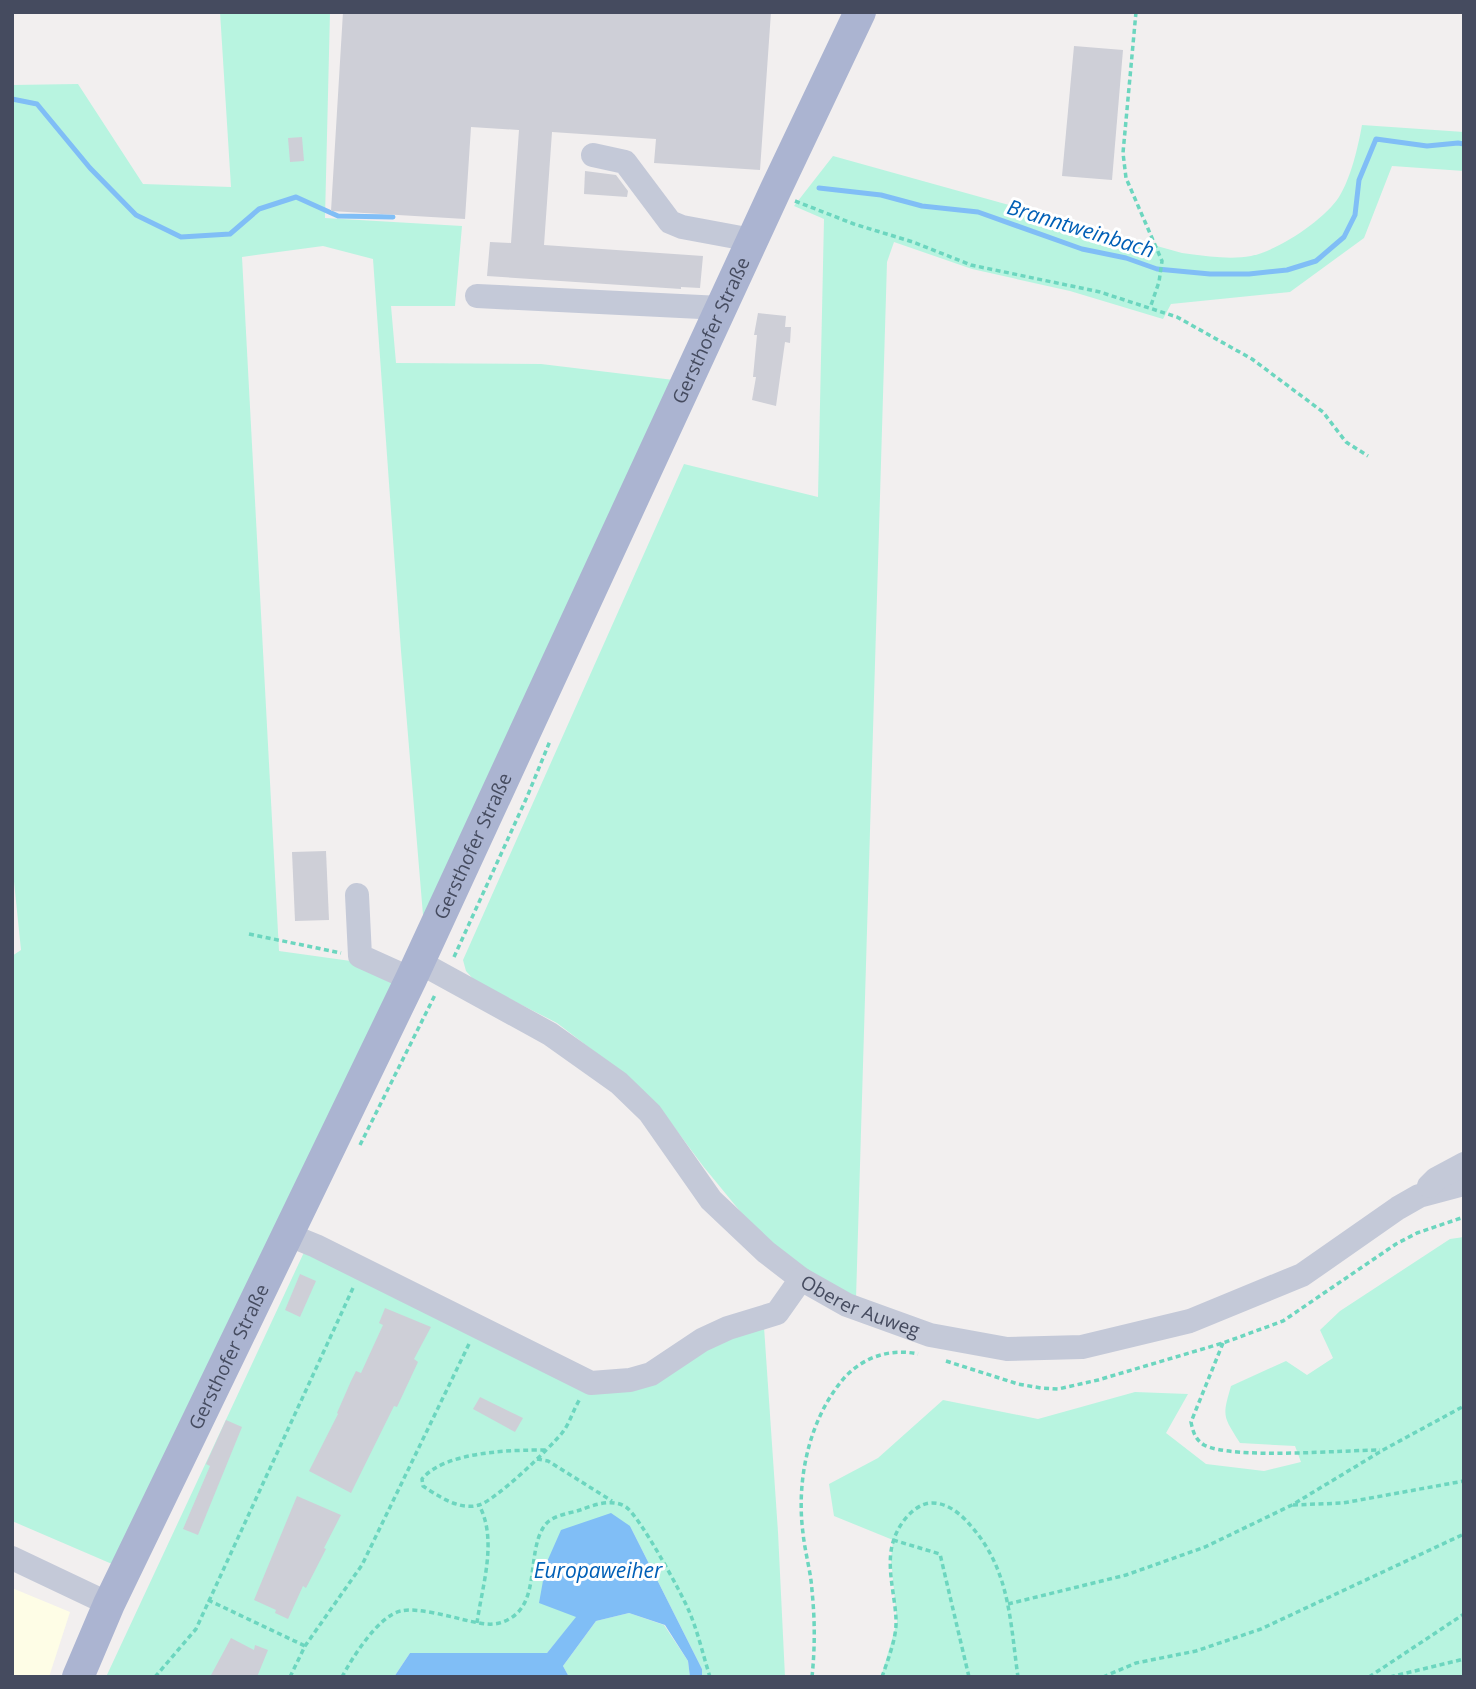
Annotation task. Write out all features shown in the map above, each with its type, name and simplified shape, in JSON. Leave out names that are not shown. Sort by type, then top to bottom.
[{"type":"main road","name":"Gersthofer Straße","points":[[78,1677],[109,1604],[415,971],[860,12]]},
{"type":"street","points":[[593,155],[625,162],[670,222],[682,227],[752,240]]},
{"type":"street","points":[[477,296],[721,308]]},
{"type":"street","points":[[357,895],[360,956],[415,971],[550,1034],[619,1083],[650,1113],[711,1200],[740,1230],[801,1279]]},
{"type":"street","name":"Oberer Auweg","points":[[1419,1196],[1436,1179],[1464,1164]]},
{"type":"street","name":"Oberer Auweg","points":[[289,1235],[590,1382],[630,1380],[651,1374],[702,1340],[728,1328],[777,1313],[801,1279],[847,1305],[930,1335],[1007,1349],[1082,1347],[1190,1321],[1302,1275],[1419,1196],[1464,1184]]},
{"type":"street","points":[[12,1558],[109,1604]]},
{"type":"path","points":[[1136,12],[1123,153],[1126,178],[1161,261],[1159,282],[1150,308]]},
{"type":"path","points":[[775,191],[820,212],[914,242],[971,265],[1100,292],[1150,308],[1204,331],[1252,359],[1322,412],[1346,442],[1368,456]]},
{"type":"path","points":[[249,934],[360,956]]},
{"type":"path","points":[[936,1359],[1018,1384],[1058,1389],[1098,1380],[1223,1343],[1283,1321],[1396,1244],[1417,1233],[1464,1217]]},
{"type":"path","points":[[155,1677],[196,1629],[362,1269]]},
{"type":"path","points":[[290,1677],[305,1646],[362,1565],[478,1326]]},
{"type":"path","points":[[1223,1343],[1191,1422],[1194,1436],[1206,1446],[1253,1452],[1382,1450]]},
{"type":"path","points":[[812,1677],[815,1631],[801,1503],[808,1451],[817,1424],[835,1389],[851,1371],[873,1356],[892,1352],[924,1356]]},
{"type":"path","points":[[545,1450],[468,1456],[434,1469],[422,1479],[423,1486],[442,1499],[458,1505],[479,1506],[501,1490],[545,1450],[564,1431],[590,1382]]},
{"type":"path","points":[[1009,1604],[1126,1574],[1237,1533],[1292,1505],[1382,1450],[1464,1406]]},
{"type":"path","points":[[535,1458],[548,1461],[626,1507],[639,1522],[689,1611],[710,1677]]},
{"type":"path","points":[[1292,1505],[1343,1503],[1464,1481]]},
{"type":"path","points":[[342,1677],[373,1632],[387,1617],[401,1610],[491,1626],[511,1619],[524,1606],[534,1552],[543,1527],[551,1519],[614,1502]]},
{"type":"path","points":[[882,1677],[897,1622],[891,1559],[893,1540],[901,1523],[914,1510],[929,1503],[947,1506],[962,1516],[979,1534],[1001,1573],[1009,1604],[1018,1677]]},
{"type":"path","points":[[477,1623],[488,1549],[484,1515],[479,1506]]},
{"type":"path","points":[[1103,1677],[1136,1663],[1196,1651],[1261,1629],[1464,1534]]},
{"type":"path","points":[[893,1540],[940,1555],[969,1677]]},
{"type":"path","points":[[208,1600],[305,1646]]},
{"type":"path","points":[[1369,1677],[1464,1617]]},
{"type":"path","points":[[1390,1677],[1464,1659]]},
{"type":"shaded area","points":[[12,1588],[70,1612],[49,1677],[12,1677]]},
{"type":"green space","points":[[220,12],[330,12],[325,218],[462,226],[455,306],[391,306],[396,363],[541,364],[674,380],[424,927],[373,259],[323,246],[242,257],[279,951],[358,962],[396,979],[112,1564],[12,1521],[12,956],[21,950],[12,862],[12,85],[78,84],[143,184],[231,187]]},
{"type":"green space","points":[[1362,125],[1464,132],[1464,171],[1392,166],[1364,238],[1290,292],[1171,304],[1163,319],[1070,291],[972,269],[894,242],[887,262],[856,1299],[807,1272],[753,1227],[657,1104],[629,1078],[557,1023],[475,981],[466,971],[463,960],[684,464],[818,497],[824,219],[794,206],[833,156],[1182,253],[1234,258],[1262,253],[1287,241],[1332,206],[1350,172]]},
{"type":"green space","points":[[1464,1237],[1464,1677],[881,1677],[897,1622],[891,1559],[893,1540],[834,1516],[829,1484],[878,1458],[943,1400],[1038,1419],[1135,1392],[1188,1394],[1166,1433],[1206,1464],[1264,1471],[1301,1462],[1295,1446],[1240,1443],[1230,1427],[1225,1411],[1231,1386],[1286,1361],[1307,1375],[1333,1358],[1320,1330],[1340,1311],[1450,1239]]},
{"type":"green space","points":[[306,1248],[588,1385],[705,1343],[764,1327],[785,1677],[702,1677],[702,1669],[630,1526],[577,1617],[547,1653],[410,1653],[394,1677],[106,1677]]},
{"type":"green space","points":[[629,1613],[664,1625],[688,1661],[690,1677],[569,1677],[563,1666],[596,1621]]},
{"type":"water","name":"Europaweiher","points":[[611,1513],[630,1526],[702,1669],[702,1677],[690,1677],[688,1661],[665,1625],[629,1613],[596,1621],[563,1666],[569,1677],[394,1677],[410,1653],[547,1653],[576,1617],[539,1603],[546,1564],[561,1530]]},
{"type":"building","points":[[343,12],[771,12],[760,170],[654,163],[656,139],[552,132],[544,245],[703,256],[700,288],[487,276],[490,242],[511,243],[519,130],[471,127],[465,219],[331,211]]},
{"type":"building","points":[[1074,46],[1123,50],[1112,180],[1062,176]]},
{"type":"building","points":[[302,137],[304,161],[290,162],[288,138]]},
{"type":"building","points":[[585,171],[616,175],[628,191],[627,197],[584,194]]},
{"type":"building","points":[[758,313],[786,316],[785,327],[791,327],[790,343],[785,342],[776,406],[752,400],[756,377],[753,377],[757,335],[754,335]]},
{"type":"building","points":[[326,851],[329,920],[295,921],[292,852]]},
{"type":"building","points":[[300,1274],[316,1281],[300,1317],[285,1310]]},
{"type":"building","points":[[385,1308],[431,1327],[414,1359],[418,1362],[397,1407],[394,1406],[351,1493],[309,1471],[356,1371],[361,1373],[383,1325],[379,1323]]},
{"type":"building","points":[[480,1397],[523,1418],[515,1432],[473,1409]]},
{"type":"building","points":[[226,1420],[242,1427],[198,1535],[183,1529],[210,1466],[206,1464]]},
{"type":"building","points":[[297,1496],[341,1515],[288,1619],[254,1600]]},
{"type":"building","points":[[231,1638],[254,1650],[255,1645],[268,1650],[257,1677],[210,1677]]},
{"type":"waterway","name":"Branntweinbach","points":[[12,99],[37,104],[90,168],[136,215],[181,237],[230,234],[259,209],[296,197],[338,216],[393,217]]},
{"type":"waterway","name":"Branntweinbach","points":[[819,188],[881,195],[922,206],[978,212],[1082,249],[1126,258],[1157,269],[1210,274],[1249,274],[1287,270],[1316,261],[1344,237],[1355,215],[1359,180],[1376,139],[1427,146],[1464,144]]}]
